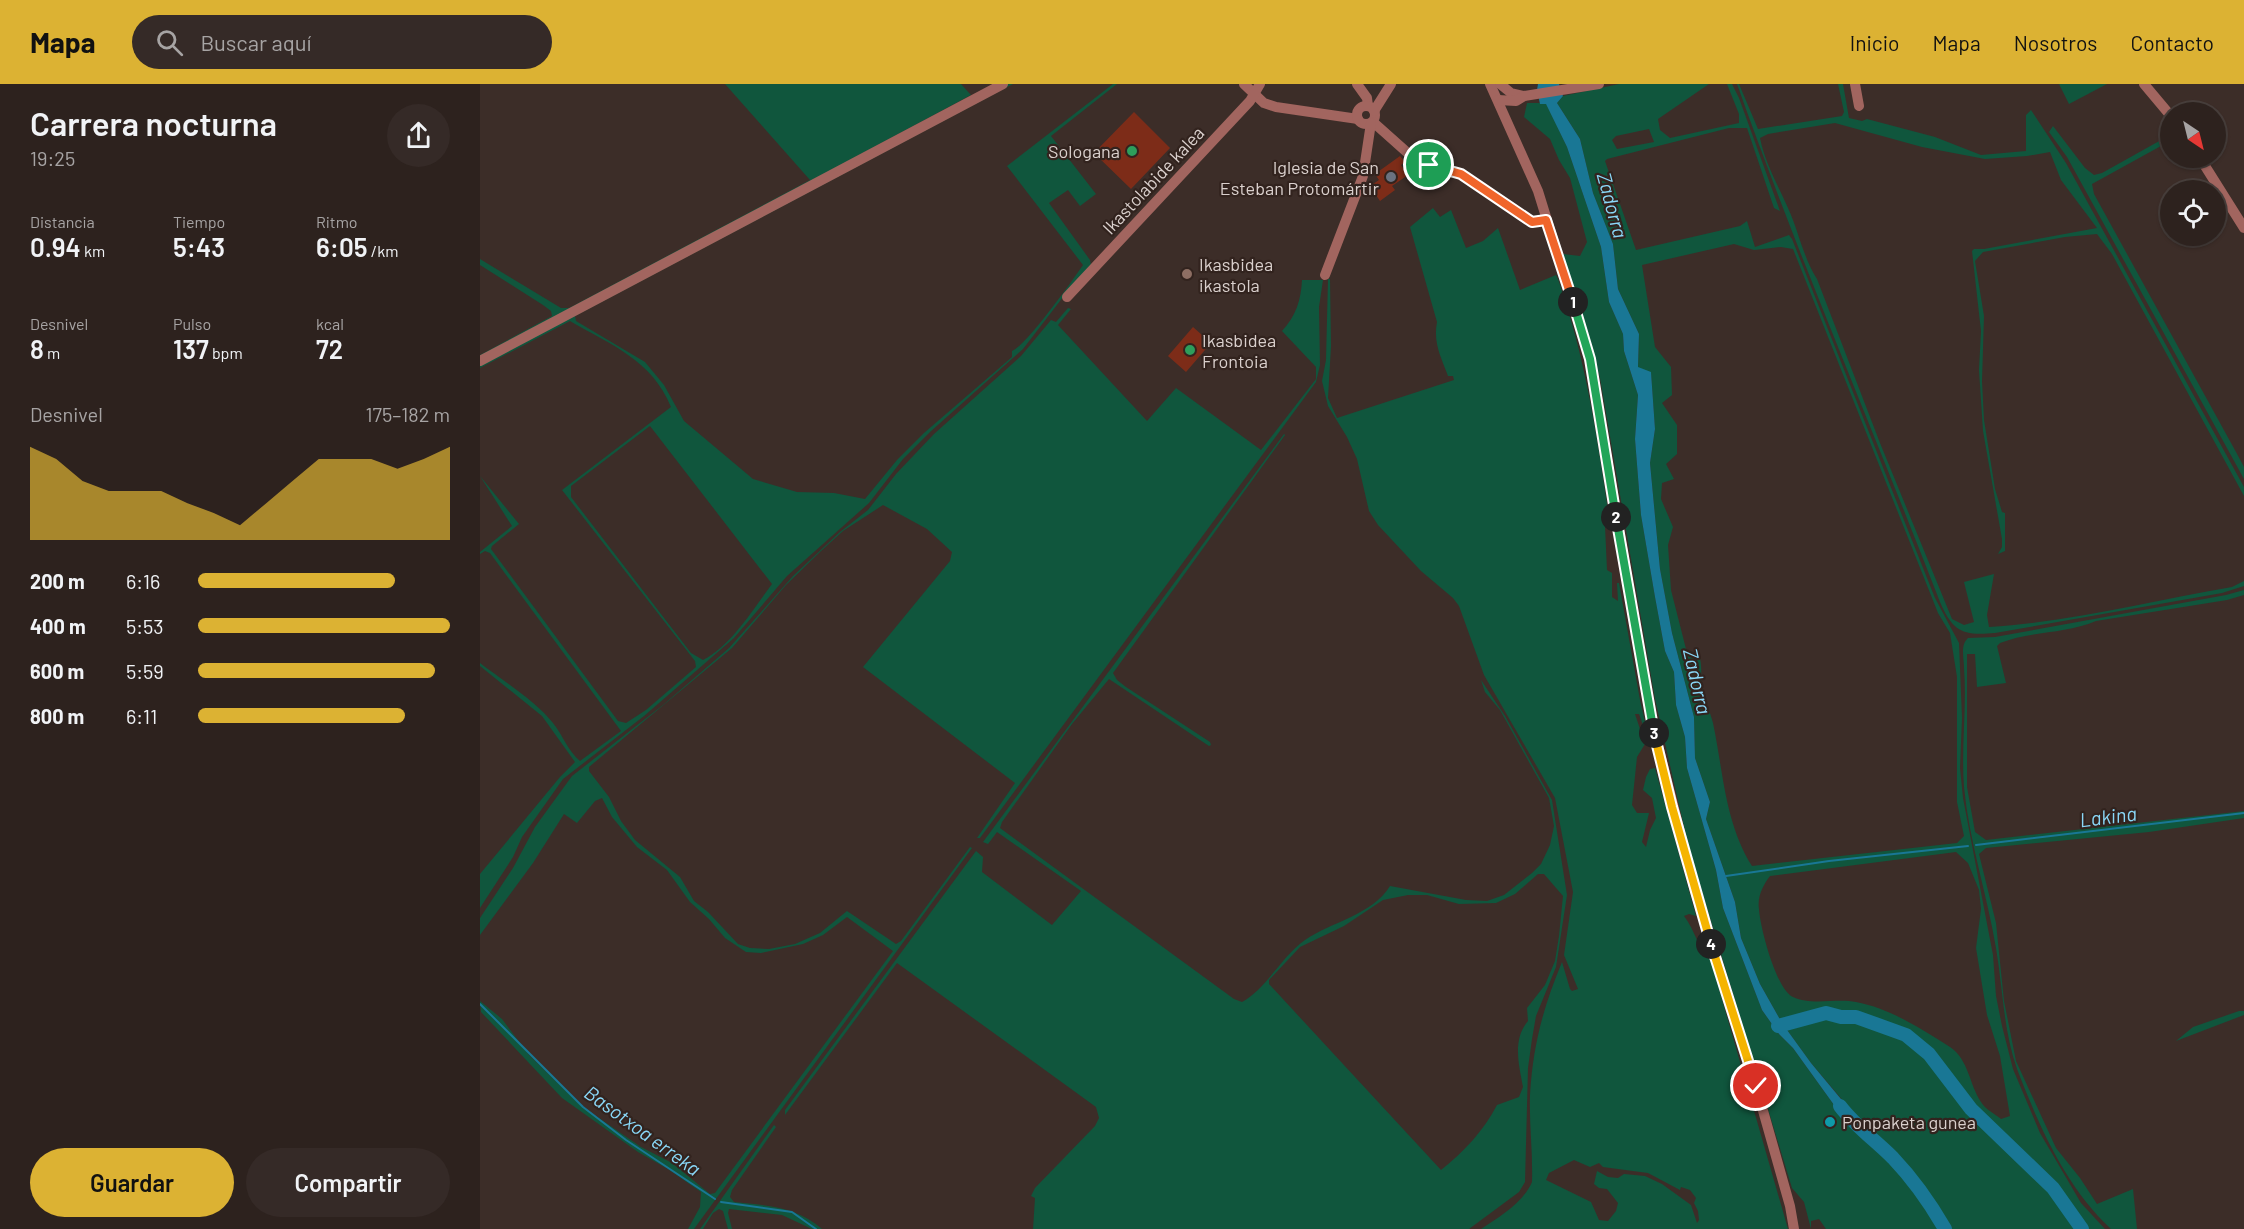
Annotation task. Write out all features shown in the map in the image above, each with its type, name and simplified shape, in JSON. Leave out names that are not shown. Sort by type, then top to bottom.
[{"type":"street","points":[[480,361],[1003,84]]},
{"type":"street","points":[[1244,84],[1264,102],[1289,110],[1358,119],[1362,124],[1372,115],[1391,84]]},
{"type":"street","name":"Ikastolabide kalea","points":[[1067,297],[1255,96],[1260,84]]},
{"type":"street","points":[[1325,275],[1363,176],[1372,115],[1367,98],[1357,84]]},
{"type":"street","points":[[1490,84],[1538,191],[1590,359],[1645,691],[1672,807],[1695,891],[1756,1086],[1790,1206],[1794,1229]]},
{"type":"street","points":[[1500,84],[1511,97]]},
{"type":"street","points":[[1855,84],[1859,106]]},
{"type":"street","points":[[2144,84],[2160,103]]},
{"type":"street","points":[[1498,100],[1594,85]]},
{"type":"street","points":[[1507,120],[1506,110],[1511,97]]},
{"type":"street","points":[[1358,119],[1360,109],[1372,115],[1410,155],[1429,165],[1461,174],[1532,222],[1546,220]]},
{"type":"street","points":[[2206,168],[2244,228]]},
{"type":"green space","points":[[725,84],[961,84],[971,95],[480,359],[480,355],[552,316],[551,311],[543,305],[480,265],[480,259],[561,308],[569,308],[810,180]]},
{"type":"green space","points":[[1007,84],[1013,84],[575,316],[576,321],[645,362],[664,385],[684,421],[753,479],[797,492],[834,493],[865,499],[897,460],[924,433],[1012,357],[1012,351],[1038,325],[1083,265],[1007,166],[1113,84],[1117,84],[1051,136],[1096,194],[1080,206],[1068,190],[1049,203],[1090,260],[1091,265],[1070,288],[1023,349],[903,459],[869,503],[787,576],[734,638],[644,716],[563,779],[522,837],[513,857],[480,908],[480,874],[575,762],[542,716],[480,666],[480,663],[546,715],[580,761],[621,731],[490,553],[485,551],[480,554],[512,526],[480,476],[519,524],[491,549],[618,721],[626,723],[646,710],[696,667],[695,661],[562,490],[671,407],[663,391],[642,365],[629,355],[570,321],[480,368],[480,363]],"holes":[[[650,426],[772,584],[733,636],[703,660],[691,653],[571,497],[571,486]]]},
{"type":"green space","points":[[1619,84],[1709,84],[1658,119],[1660,130],[1670,138],[1739,123],[1739,114],[1727,84],[1732,84],[1739,98],[1780,211],[1774,208],[1747,128],[1729,128],[1605,161],[1636,250],[1740,226],[1747,221],[1755,247],[1789,235],[1792,239],[1935,598],[1959,643],[1962,718],[1960,768],[1963,798],[1993,955],[1996,996],[2013,1069],[2040,1133],[2081,1203],[2105,1229],[1826,1229],[1819,1219],[1811,1221],[1811,1229],[1804,1202],[1792,1188],[1689,849],[1655,699],[1600,378],[1563,254],[1580,256],[1587,242],[1570,178],[1550,139],[1524,117],[1527,103],[1546,103],[1567,147],[1601,247],[1609,302],[1623,334],[1624,351],[1638,395],[1635,439],[1641,515],[1665,651],[1674,672],[1676,705],[1685,737],[1687,768],[1716,870],[1723,908],[1762,1010],[1779,1034],[1793,1048],[1847,1123],[1856,1116],[1811,1063],[1782,1023],[1760,984],[1741,938],[1735,902],[1706,819],[1710,802],[1695,758],[1694,717],[1672,633],[1660,569],[1650,463],[1655,429],[1651,373],[1638,368],[1639,334],[1618,289],[1613,244],[1593,193],[1580,139],[1557,103],[1563,96]],"holes":[[[1649,129],[1654,142],[1617,149],[1612,140],[1616,136]],[[1734,244],[1754,250],[1781,247],[1793,249],[1938,613],[1950,633],[1957,677],[1957,802],[1964,836],[1957,843],[1752,866],[1743,850],[1730,815],[1713,723],[1702,687],[1699,655],[1686,649],[1671,590],[1668,545],[1673,527],[1661,499],[1662,483],[1674,479],[1666,464],[1677,454],[1677,425],[1662,403],[1672,395],[1671,367],[1655,347],[1642,265]],[[1956,852],[1968,863],[1979,890],[1981,909],[1976,948],[1987,1015],[2000,1056],[2010,1116],[2001,1119],[1985,1107],[1977,1095],[1965,1065],[1956,1052],[1917,1026],[1868,1005],[1848,1001],[1800,1000],[1787,992],[1770,957],[1760,918],[1760,896],[1770,876]]]},
{"type":"green space","points":[[1737,84],[1739,84],[1758,129],[1842,116],[1844,112],[1838,84],[1843,84],[1849,118],[1862,121],[1867,119],[1935,137],[1981,155],[2026,151],[2026,115],[2031,110],[2066,163],[2244,487],[2244,496],[2112,254],[2097,234],[2065,237],[1983,252],[1975,261],[1984,316],[1982,381],[1984,420],[1995,489],[2002,512],[2005,513],[2005,551],[1998,554],[2002,547],[2002,539],[1983,431],[1979,370],[1981,331],[1972,251],[2097,228],[2061,180],[2050,152],[1985,159],[1922,147],[1835,123],[1768,134],[1760,138],[1768,165],[1792,217],[1880,443],[1952,619],[1964,625],[1974,622],[1964,582],[1994,574],[1987,615],[1989,627],[2050,621],[2111,610],[2232,587],[2244,581],[2244,586],[2222,593],[1995,633],[1975,634],[1960,630],[1955,626],[1940,602],[1811,279]]},
{"type":"green space","points":[[2059,84],[2107,84],[2069,104]]},
{"type":"green space","points":[[2053,126],[2085,168],[2094,175],[2102,173],[2160,141],[2160,147],[2092,184],[2094,194],[2244,467],[2244,479],[2067,157],[2049,132]]},
{"type":"green space","points":[[1433,208],[1440,217],[1451,210],[1466,248],[1483,241],[1498,228],[1520,290],[1556,275],[1558,279],[1584,370],[1596,431],[1610,524],[1605,526],[1607,570],[1612,573],[1612,597],[1618,601],[1617,583],[1619,583],[1651,748],[1639,714],[1635,714],[1645,744],[1637,757],[1632,805],[1637,813],[1649,813],[1642,842],[1646,847],[1656,818],[1652,798],[1643,790],[1650,769],[1655,768],[1696,916],[1689,914],[1684,916],[1711,961],[1788,1229],[1481,1229],[1517,1203],[1532,1182],[1531,1077],[1544,1011],[1562,962],[1570,989],[1572,991],[1578,989],[1564,955],[1573,892],[1555,798],[1484,675],[1459,606],[1453,598],[1421,571],[1378,525],[1369,511],[1357,459],[1328,406],[1322,381],[1326,360],[1328,279],[1330,279],[1331,346],[1328,398],[1337,418],[1454,380],[1453,376],[1448,376],[1438,350],[1437,322],[1410,227]],"holes":[[[1574,1160],[1590,1167],[1599,1163],[1603,1167],[1648,1173],[1680,1190],[1681,1187],[1690,1190],[1696,1198],[1694,1203],[1699,1220],[1697,1223],[1691,1205],[1662,1184],[1645,1176],[1624,1174],[1618,1178],[1608,1177],[1597,1171],[1594,1184],[1599,1188],[1607,1189],[1618,1203],[1616,1211],[1608,1221],[1599,1220],[1591,1202],[1546,1180],[1549,1173]]]},
{"type":"green space","points":[[1302,280],[1323,280],[1319,307],[1320,365],[1316,382],[980,838],[977,838],[1015,783],[863,667],[950,561],[952,552],[927,529],[883,505],[843,531],[786,585],[732,648],[589,767],[589,771],[609,797],[621,821],[635,840],[680,877],[694,901],[708,912],[738,944],[750,948],[769,949],[795,944],[820,933],[847,911],[896,944],[901,941],[970,847],[972,848],[694,1229],[688,1229],[700,1207],[701,1192],[638,1152],[562,1098],[481,1012],[480,1001],[502,1019],[529,1055],[580,1105],[641,1147],[672,1163],[710,1194],[715,1193],[893,951],[847,917],[823,935],[803,944],[761,953],[746,952],[725,938],[690,902],[667,870],[637,847],[612,817],[602,798],[595,801],[577,823],[564,814],[533,863],[480,935],[480,918],[513,868],[535,827],[572,776],[663,705],[729,648],[793,576],[840,532],[868,510],[896,474],[934,434],[1021,356],[1051,320],[1056,322],[1068,308],[1071,309],[1058,325],[1147,421],[1176,388],[1261,450],[1316,379],[1316,367],[1282,331],[1291,320],[1297,307]]},
{"type":"green space","points":[[1284,434],[1113,673],[1117,680],[1126,687],[1210,742],[1211,745],[1209,746],[1109,679],[1072,724],[1000,828],[1234,999],[1242,1002],[1259,989],[1296,947],[1315,934],[1373,904],[1390,886],[1466,900],[1487,901],[1504,895],[1541,864],[1550,845],[1554,826],[1549,798],[1500,710],[1485,692],[1481,680],[1505,716],[1552,800],[1567,895],[1556,967],[1536,1016],[1532,1039],[1528,1068],[1525,1182],[1519,1192],[1469,1229],[1033,1229],[1035,1198],[1031,1196],[1035,1188],[1095,1126],[1099,1118],[1096,1107],[897,963],[785,1115],[785,1110],[976,851],[983,857],[982,872],[1052,925],[1081,891],[997,832],[988,844],[983,842]],"holes":[[[1538,874],[1544,874],[1563,896],[1555,961],[1545,985],[1527,1008],[1528,1021],[1518,1044],[1523,1087],[1519,1097],[1497,1105],[1473,1140],[1441,1170],[1269,984],[1269,980],[1300,947],[1344,926],[1383,900],[1408,895],[1427,895],[1459,904],[1496,903],[1515,894]]]},
{"type":"green space","points":[[2244,590],[2244,595],[2227,600],[2096,621],[2000,643],[1997,646],[2006,683],[1977,687],[1975,654],[1967,654],[1967,787],[1975,832],[1986,840],[2244,811],[2244,818],[2149,832],[1986,848],[1979,854],[1996,923],[2004,1001],[2016,1061],[2056,1148],[2097,1204],[2133,1189],[2137,1229],[2111,1229],[2080,1194],[2055,1154],[2034,1112],[2012,1054],[1992,928],[1966,807],[1963,772],[1965,698],[1963,648],[1968,638],[1995,637]]},
{"type":"green space","points":[[2244,1011],[2244,1015],[2176,1041],[2193,1027]]},
{"type":"green space","points":[[774,1125],[776,1127],[732,1190],[730,1197],[734,1202],[781,1208],[802,1216],[822,1229],[812,1229],[782,1215],[729,1209],[732,1229],[728,1229],[723,1211],[719,1209],[713,1213],[703,1229],[700,1229]]},
{"type":"water","points":[[1538,84],[1559,84],[1563,96],[1557,103],[1580,139],[1593,193],[1613,244],[1618,289],[1639,334],[1638,367],[1651,372],[1655,429],[1650,463],[1660,569],[1672,633],[1694,717],[1695,758],[1710,802],[1706,819],[1735,902],[1741,938],[1760,984],[1782,1023],[1811,1063],[1856,1117],[1847,1123],[1793,1048],[1779,1034],[1762,1010],[1723,908],[1716,870],[1687,768],[1685,737],[1676,705],[1674,672],[1665,651],[1641,515],[1635,439],[1638,395],[1624,351],[1623,334],[1609,302],[1601,247],[1567,147],[1546,104],[1540,104]]},
{"type":"building","name":"Sologana","points":[[1134,112],[1170,148],[1131,189],[1094,153]]},
{"type":"building","name":"Iglesia de San Esteban Protomártir","points":[[1400,156],[1405,162],[1401,165],[1408,175],[1392,186],[1395,190],[1380,201],[1370,186],[1379,180],[1375,174]]},
{"type":"building","name":"Ikasbidea Frontoia","points":[[1193,327],[1211,343],[1186,372],[1168,356]]},
{"type":"waterway","name":"Lakina","points":[[1976,845],[2244,813]]},
{"type":"waterway","name":"Lakina","points":[[1726,876],[1829,861],[1968,846]]},
{"type":"waterway","name":"Basotxoa erreka","points":[[480,1004],[583,1107],[626,1140],[715,1199]]},
{"type":"waterway","points":[[1778,1026],[1826,1013],[1841,1017],[1856,1017],[1906,1035],[1929,1054],[1971,1109],[2053,1188],[2082,1229]]},
{"type":"waterway","name":"Zadorra","points":[[1840,1106],[1908,1175],[1945,1229]]},
{"type":"waterway","name":"Basotxoa erreka","points":[[721,1202],[792,1212],[816,1229]]},
{"type":"place","name":"Sologana","points":[[1132,151]]},
{"type":"place","name":"Iglesia de San Esteban Protomártir","points":[[1391,177]]},
{"type":"place","name":"Ikasbidea ikastola","points":[[1187,274]]},
{"type":"place","name":"Ikasbidea Frontoia","points":[[1190,350]]},
{"type":"place","name":"Ponpaketa gunea","points":[[1830,1122]]},
{"type":"route","points":[[1429,165],[1461,174],[1532,222],[1546,220],[1590,359],[1645,691],[1672,807],[1695,891],[1756,1086]]}]
